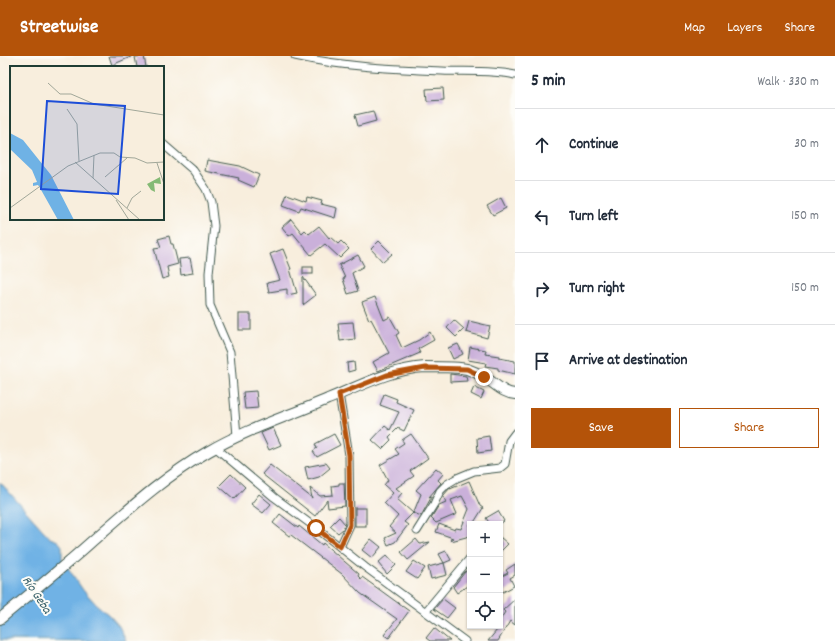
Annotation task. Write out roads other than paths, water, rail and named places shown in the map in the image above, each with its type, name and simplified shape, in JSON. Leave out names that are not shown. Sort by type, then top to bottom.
[{"type":"street","points":[[296,56],[312,60],[374,68],[515,75]]},
{"type":"street","points":[[164,145],[193,170],[206,189],[211,202],[214,230],[210,273],[210,304],[230,352],[237,436]]},
{"type":"street","points":[[0,619],[172,474],[237,436],[387,375],[425,368],[467,369],[484,377],[502,390],[510,394],[515,394]]},
{"type":"street","points":[[339,394],[349,455],[350,525],[340,547]]},
{"type":"street","points":[[417,531],[434,504],[440,491],[447,484],[474,471],[500,468],[505,464],[509,441],[515,433]]},
{"type":"street","points":[[216,447],[254,481],[465,641]]},
{"type":"street","points":[[426,611],[467,562]]},
{"type":"water","name":"Río Geba","points":[[0,482],[50,538],[58,541],[62,546],[62,559],[83,590],[119,626],[126,641],[0,640]]}]
